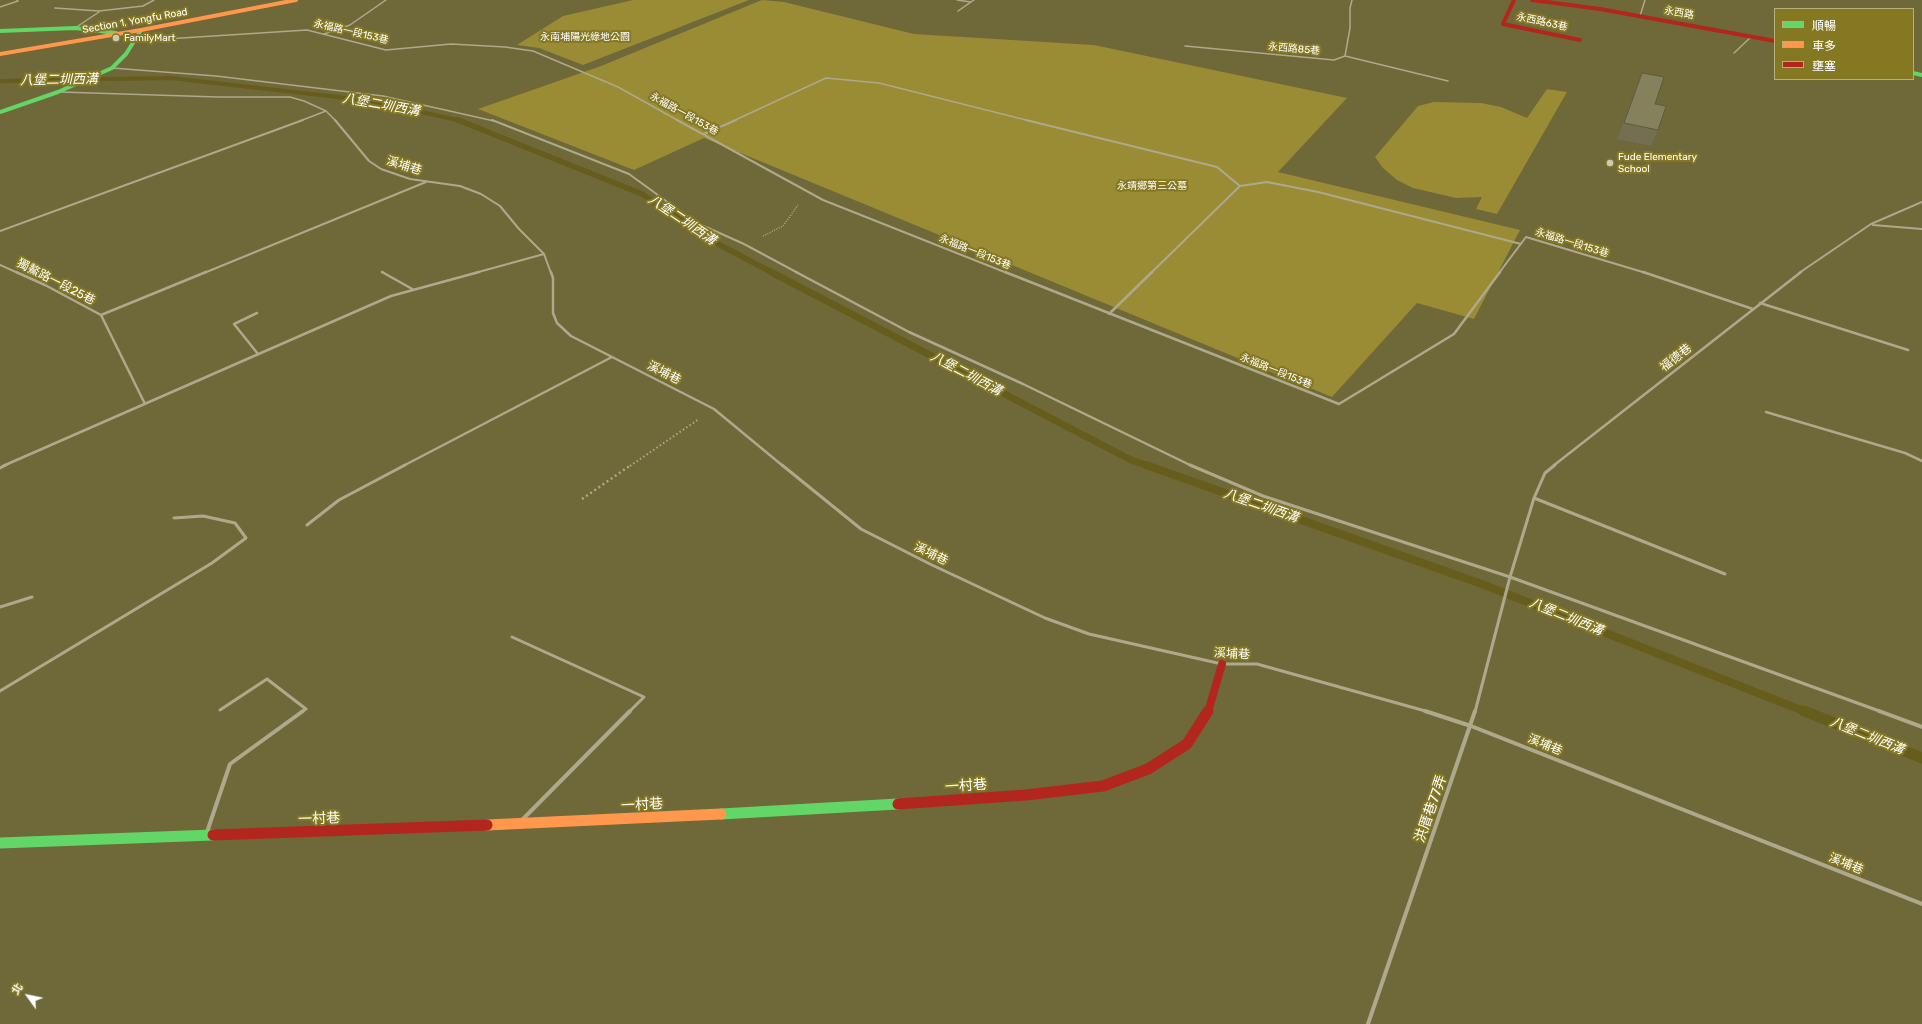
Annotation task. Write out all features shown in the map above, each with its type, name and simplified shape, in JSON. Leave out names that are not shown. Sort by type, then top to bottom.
[{"type":"street","name":"Section 1, Yongfu Road","points":[[0,54],[121,34],[296,0]]},
{"type":"street","name":"永西路63巷","points":[[1514,0],[1503,24],[1580,40]]},
{"type":"street","name":"永西路","points":[[1532,0],[1640,16],[1774,41]]},
{"type":"street","points":[[0,31],[87,28],[121,34]]},
{"type":"street","points":[[0,112],[58,92],[112,68],[126,54],[141,30]]},
{"type":"street","name":"一村巷","points":[[0,843],[518,824],[880,805],[1026,795],[1103,786],[1148,769],[1187,744],[1207,714],[1222,664]]},
{"type":"lane","points":[[0,7],[18,1],[17,0]]},
{"type":"lane","points":[[55,8],[99,11],[143,6],[154,0]]},
{"type":"lane","points":[[324,34],[350,25],[386,0]]},
{"type":"lane","points":[[957,0],[971,2]]},
{"type":"lane","points":[[958,11],[974,0]]},
{"type":"lane","points":[[1352,0],[1350,8],[1350,28],[1345,56],[1448,81]]},
{"type":"lane","points":[[1640,16],[1645,0]]},
{"type":"lane","points":[[75,28],[99,11]]},
{"type":"lane","name":"永福路一段153巷","points":[[135,41],[307,30],[386,50],[451,44],[505,47],[533,51],[618,86],[823,200],[1339,404],[1454,334],[1526,237],[1650,274],[1753,309]]},
{"type":"lane","points":[[1734,53],[1752,36]]},
{"type":"lane","name":"永西路85巷","points":[[1185,46],[1317,59],[1334,60],[1345,56]]},
{"type":"lane","points":[[112,68],[145,69],[224,77],[376,95],[488,118],[629,174],[657,192],[695,222],[744,244],[909,332],[1023,384],[1210,475],[1263,496],[1510,577],[1922,727]]},
{"type":"lane","points":[[704,134],[826,78],[856,80],[879,83],[1217,167],[1240,186]]},
{"type":"lane","name":"溪埔巷","points":[[58,92],[218,98],[290,96],[326,111],[343,128],[370,161],[381,169],[426,182],[460,186],[481,194],[500,206],[519,229],[544,254],[553,278],[553,313],[557,323],[571,336],[714,409],[836,510],[869,533],[1045,618],[1088,634],[1222,664],[1257,664],[1406,705],[1471,726],[1922,904]]},
{"type":"lane","points":[[0,231],[326,111]]},
{"type":"lane","points":[[101,315],[426,182]]},
{"type":"lane","points":[[1110,314],[1240,186],[1267,182],[1318,192],[1521,244]]},
{"type":"lane","name":"福德巷","points":[[1504,598],[1534,498],[1545,473],[1789,280],[1872,224],[1922,202]]},
{"type":"lane","points":[[1872,224],[1922,229]]},
{"type":"lane","points":[[0,468],[391,296],[544,254]]},
{"type":"lane","name":"獨鰲路一段25巷","points":[[0,264],[101,315],[145,404]]},
{"type":"lane","points":[[382,272],[414,290]]},
{"type":"lane","points":[[1760,303],[1908,350]]},
{"type":"lane","points":[[257,313],[234,324],[258,354]]},
{"type":"lane","points":[[306,525],[338,500],[612,358]]},
{"type":"lane","points":[[1766,412],[1905,453],[1922,461]]},
{"type":"lane","points":[[1534,498],[1725,574]]},
{"type":"lane","points":[[0,691],[212,563],[246,538],[235,523],[203,516],[174,518]]},
{"type":"lane","points":[[0,607],[32,597]]},
{"type":"lane","name":"洪厝巷77弄","points":[[1368,1024],[1471,726],[1504,598]]},
{"type":"lane","points":[[512,637],[644,697],[518,824]]},
{"type":"lane","points":[[205,836],[230,764],[306,709],[267,679],[220,710]]},
{"type":"path","points":[[744,244],[783,226],[807,191]]},
{"type":"path","points":[[582,499],[714,409]]},
{"type":"green space","name":"永南埔陽光綠地公園","points":[[633,0],[749,0],[583,65],[539,48],[517,45],[563,16]]},
{"type":"green space","name":"永靖鄉第三公墓","points":[[762,0],[784,2],[914,34],[1094,45],[1347,98],[1278,172],[1520,230],[1474,319],[1417,303],[1332,397],[704,138],[634,170],[478,109],[601,66]]},
{"type":"green space","points":[[1547,89],[1567,92],[1497,214],[1476,209],[1482,197],[1456,198],[1413,188],[1397,180],[1383,168],[1375,157],[1418,106],[1434,102],[1481,103],[1501,107],[1527,118]]},
{"type":"building","points":[[1642,73],[1664,77],[1655,104],[1666,106],[1658,130],[1624,123]]},
{"type":"waterway","name":"八堡二圳西溝","points":[[0,81],[171,78],[373,101],[460,121]]},
{"type":"waterway","name":"八堡二圳西溝","points":[[460,121],[642,194],[720,245],[773,273]]},
{"type":"waterway","name":"八堡二圳西溝","points":[[771,272],[1131,460],[1146,465]]},
{"type":"waterway","name":"八堡二圳西溝","points":[[1146,465],[1479,583],[1806,712]]},
{"type":"waterway","name":"八堡二圳西溝","points":[[1804,711],[1922,758]]},
{"type":"traffic: fast","points":[[0,31],[75,28],[116,33]]},
{"type":"traffic: fast","points":[[0,112],[58,92],[112,68],[126,54],[141,30]]},
{"type":"traffic: fast","points":[[1914,73],[1922,75]]},
{"type":"traffic: fast","points":[[721,814],[898,804]]},
{"type":"traffic: fast","points":[[0,843],[213,835]]},
{"type":"traffic: slow","points":[[0,54],[141,30],[296,0]]},
{"type":"traffic: slow","points":[[487,825],[721,814]]},
{"type":"traffic: jam","points":[[1514,0],[1503,24],[1580,40]]},
{"type":"traffic: jam","points":[[1532,0],[1600,9],[1774,41]]},
{"type":"traffic: jam","points":[[898,804],[1026,795],[1103,786],[1148,769],[1187,744],[1207,714],[1222,664]]},
{"type":"traffic: jam","points":[[213,835],[487,825]]},
{"type":"place","name":"FamilyMart","points":[[116,38]]},
{"type":"place","name":"Fude Elementary School","points":[[1610,163]]}]
